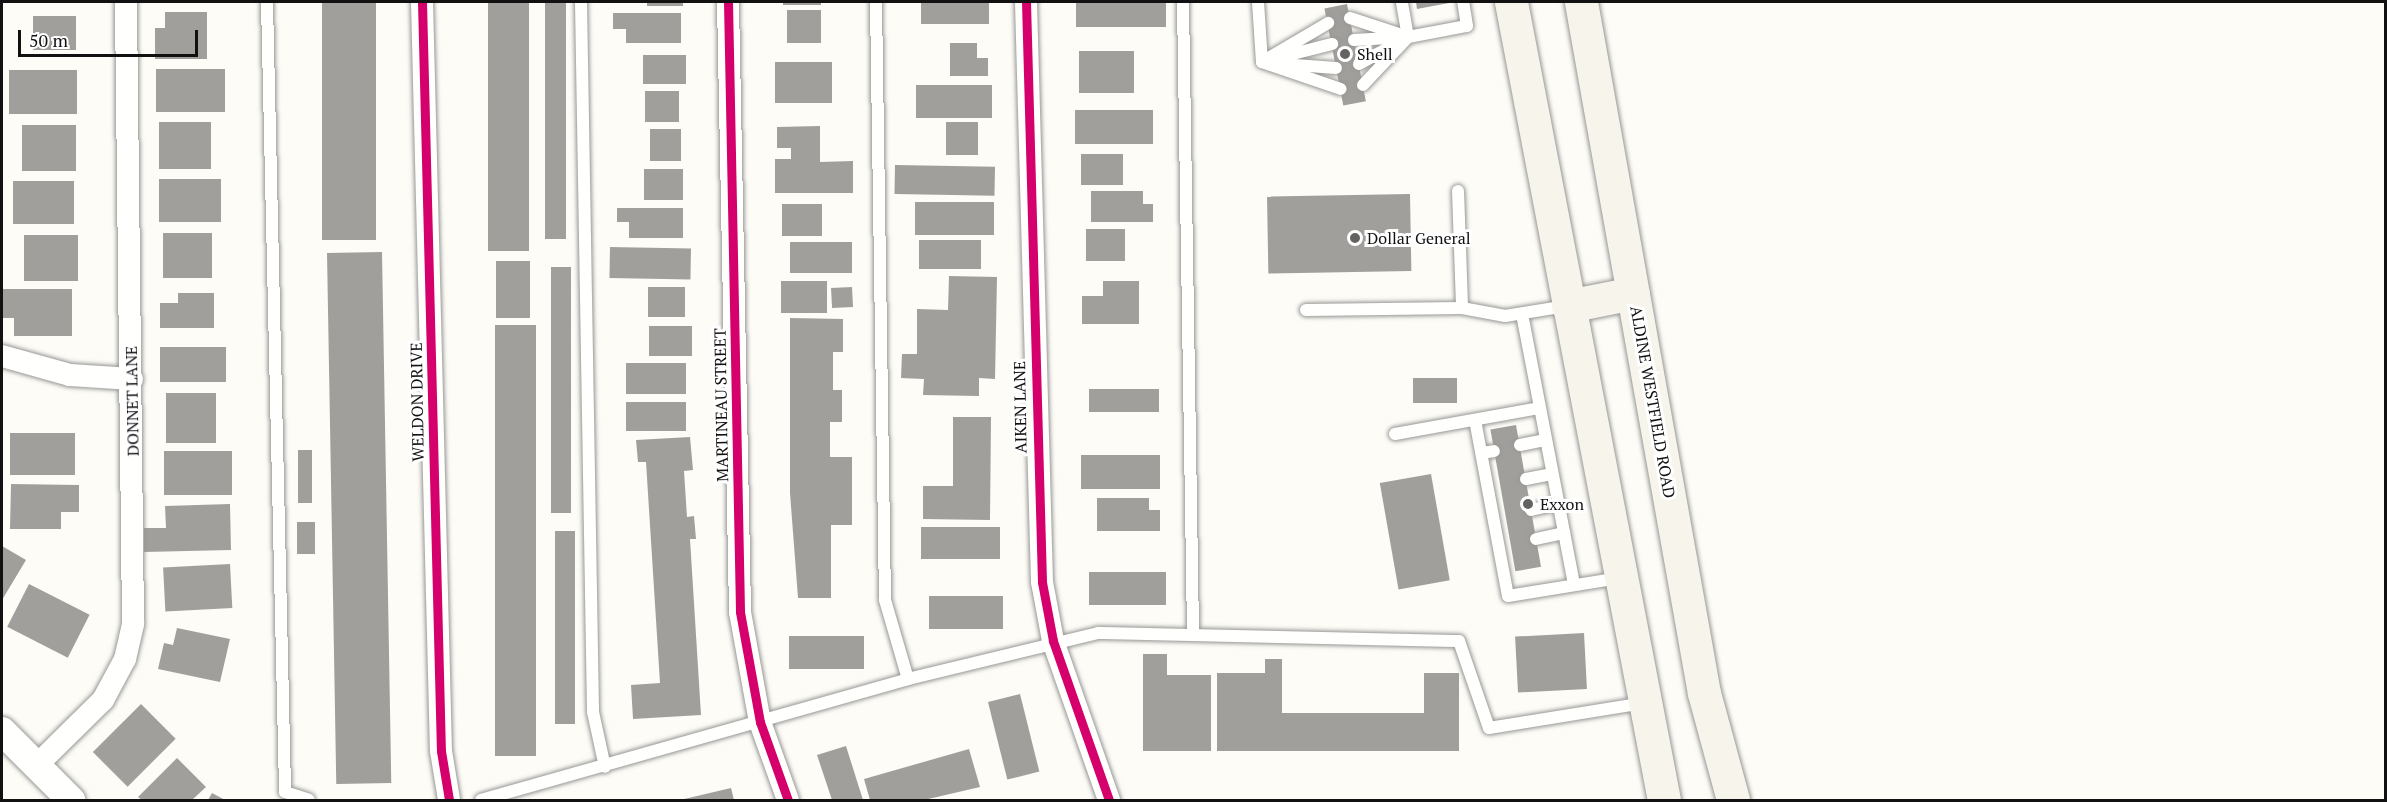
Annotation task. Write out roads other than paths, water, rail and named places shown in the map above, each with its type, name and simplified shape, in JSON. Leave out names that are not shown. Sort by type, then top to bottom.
[{"type":"main road","points":[[1511,2],[1619,578],[1664,801]]},
{"type":"main road","name":"ALDINE WESTFIELD ROAD","points":[[1581,2],[1704,693],[1726,800]]},
{"type":"main road","points":[[1568,306],[1633,293]]},
{"type":"street","name":"DONNET LANE","points":[[37,765],[103,700],[125,659],[136,589],[126,2]]},
{"type":"street","name":"WELDON DRIVE","points":[[422,2],[441,739],[449,801]]},
{"type":"street","name":"MARTINEAU STREET","points":[[728,2],[740,612],[760,722],[788,801]]},
{"type":"street","name":"AIKEN LANE","points":[[1026,2],[1037,509],[1053,641],[1109,801]]},
{"type":"street","points":[[2,356],[70,375],[132,379]]},
{"type":"street","points":[[2,730],[71,801]]},
{"type":"lane","points":[[267,2],[285,792],[309,801]]},
{"type":"lane","points":[[581,2],[593,712],[606,767]]},
{"type":"lane","points":[[876,2],[885,600],[908,679]]},
{"type":"lane","points":[[1183,2],[1193,635]]},
{"type":"lane","points":[[1258,2],[1262,62]]},
{"type":"lane","points":[[1402,2],[1408,37]]},
{"type":"lane","points":[[1354,40],[1408,37],[1467,26],[1463,2]]},
{"type":"lane","points":[[1350,18],[1408,37]]},
{"type":"lane","points":[[1262,62],[1328,23]]},
{"type":"lane","points":[[1359,64],[1408,37]]},
{"type":"lane","points":[[1363,85],[1408,37]]},
{"type":"lane","points":[[1262,62],[1332,44]]},
{"type":"lane","points":[[1262,62],[1336,68]]},
{"type":"lane","points":[[1262,62],[1341,89]]},
{"type":"lane","points":[[1458,191],[1462,308]]},
{"type":"lane","points":[[1306,310],[1462,308],[1522,314],[1568,306]]},
{"type":"lane","points":[[1522,314],[1574,584]]},
{"type":"lane","points":[[1395,434],[1539,408]]},
{"type":"lane","points":[[1475,420],[1488,452],[1505,545],[1508,596],[1619,578]]},
{"type":"lane","points":[[1520,445],[1545,440]]},
{"type":"lane","points":[[1526,479],[1552,474]]},
{"type":"lane","points":[[1531,510],[1558,504]]},
{"type":"lane","points":[[1536,539],[1564,533]]},
{"type":"lane","points":[[481,801],[908,679],[1053,641],[1098,633],[1459,641],[1489,728],[1643,703]]},
{"type":"place","name":"Shell","points":[[1345,54]]},
{"type":"place","name":"Dollar General","points":[[1355,238]]},
{"type":"place","name":"Exxon","points":[[1528,504]]}]
